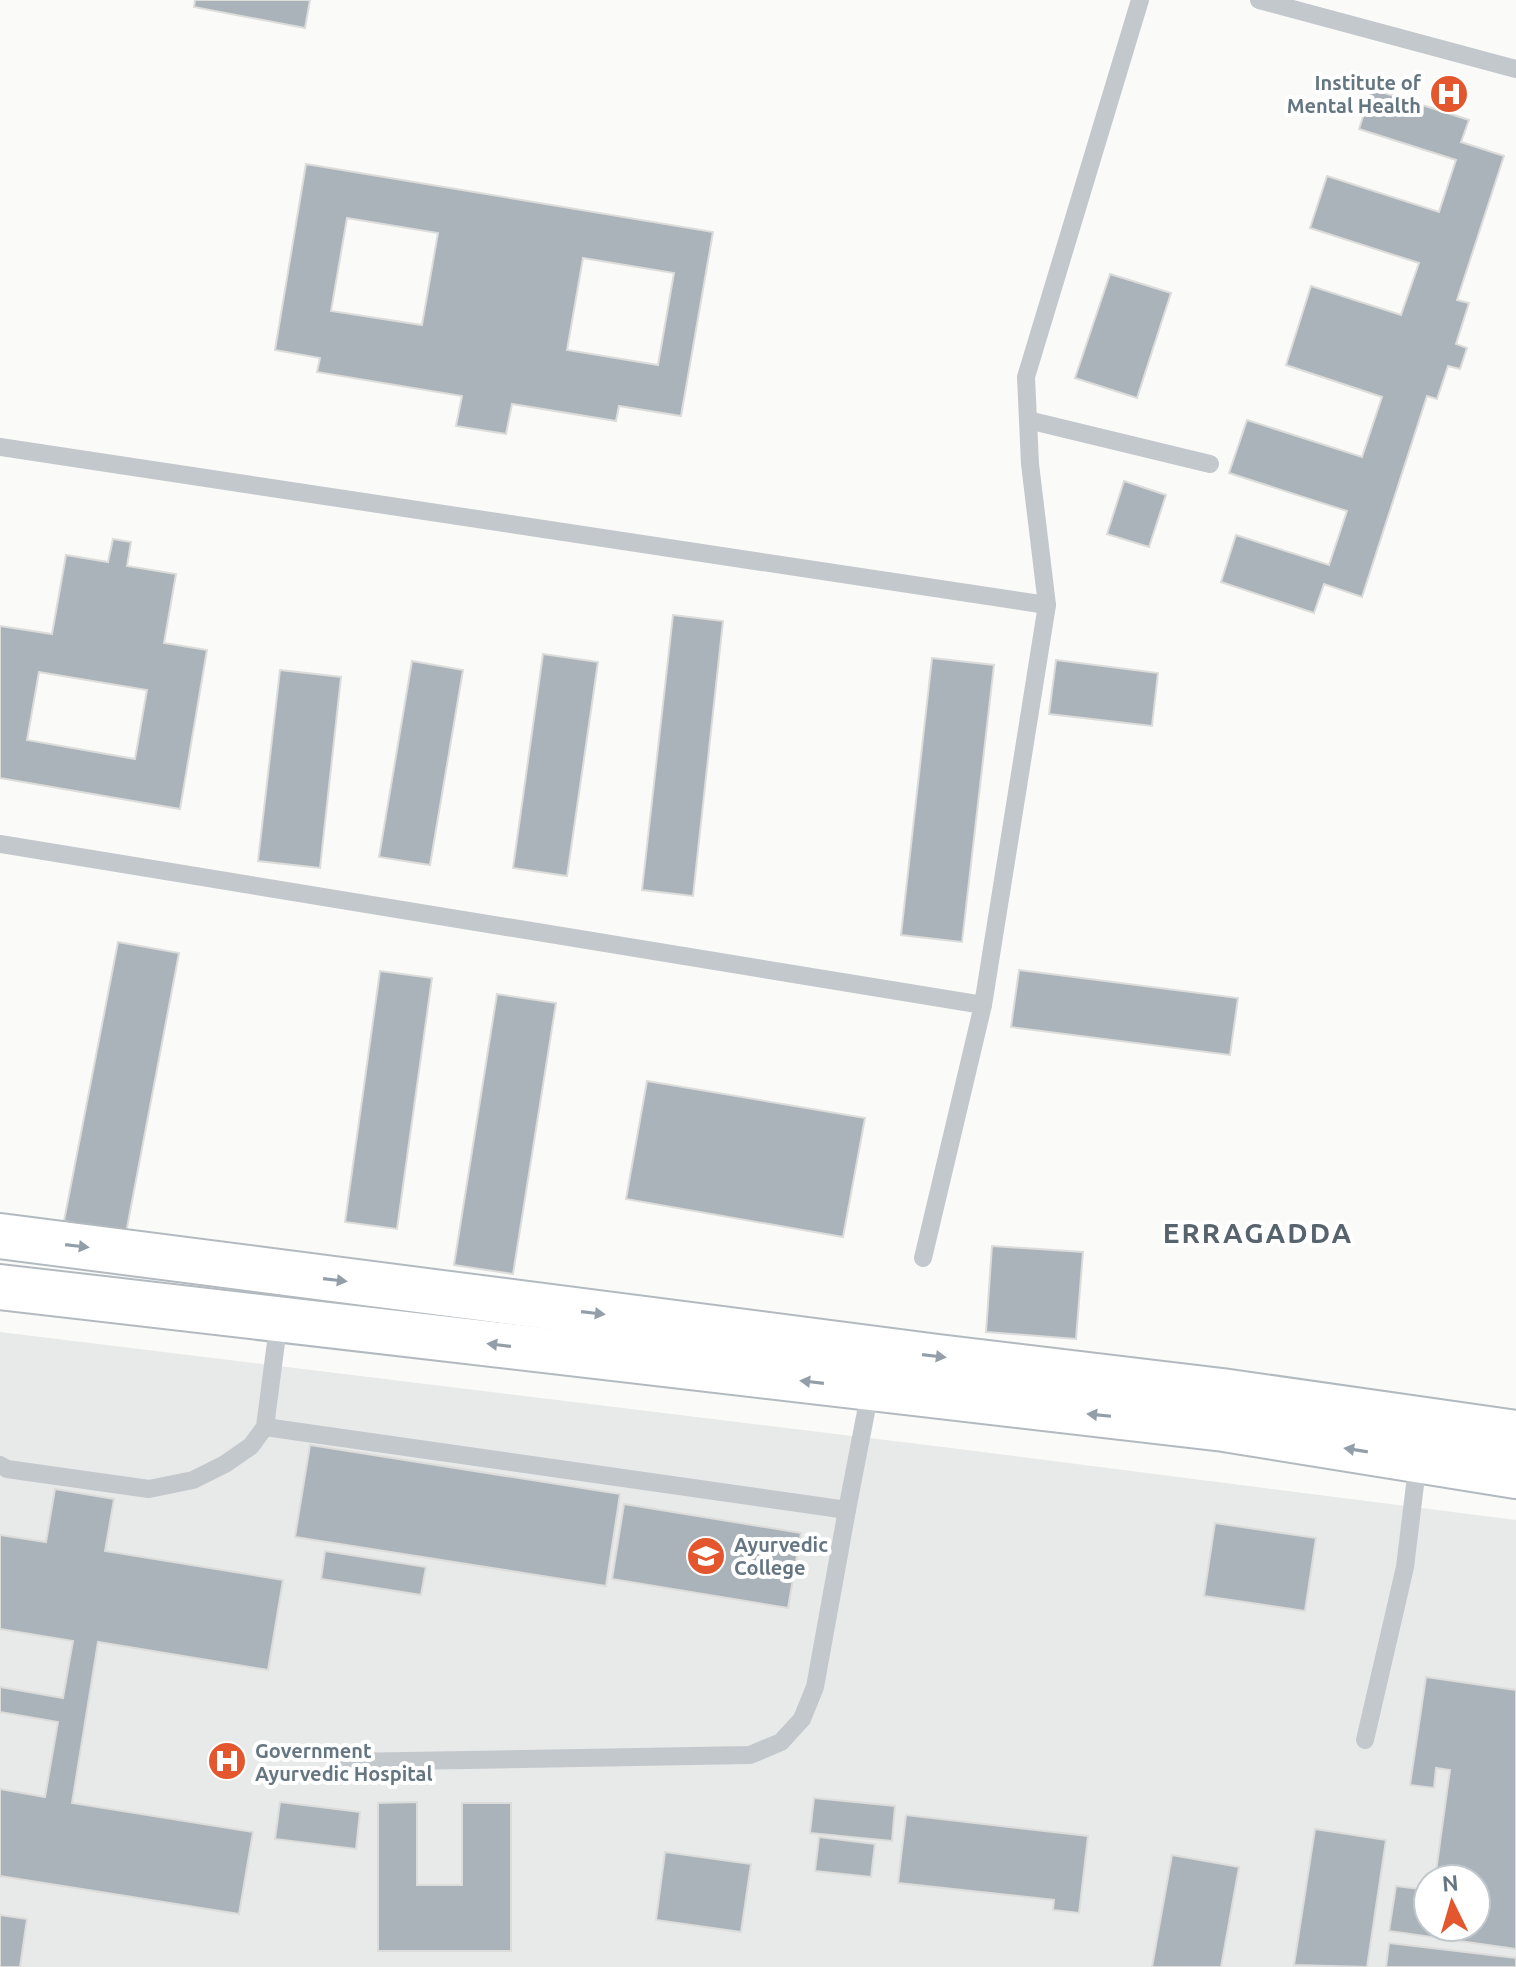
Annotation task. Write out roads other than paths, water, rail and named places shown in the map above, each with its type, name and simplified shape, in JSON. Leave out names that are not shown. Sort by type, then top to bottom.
[{"type":"main road","points":[[0,1236],[875,1369],[1516,1476]]},
{"type":"main road","points":[[0,1287],[279,1319],[875,1369],[1222,1391],[1516,1433]]},
{"type":"lane","points":[[923,1258],[983,1005],[1047,605],[1030,464],[1026,377],[1140,0]]},
{"type":"lane","points":[[1259,0],[1516,69]]},
{"type":"lane","points":[[1028,420],[1210,464]]},
{"type":"lane","points":[[0,447],[1047,605]]},
{"type":"lane","points":[[0,844],[983,1005]]},
{"type":"lane","points":[[0,1465],[7,1469],[149,1489],[193,1480],[225,1464],[251,1446],[265,1427],[279,1319]]},
{"type":"lane","points":[[347,1762],[750,1755],[781,1742],[802,1719],[815,1687],[875,1369]]},
{"type":"lane","points":[[265,1427],[847,1510]]},
{"type":"lane","points":[[1365,1740],[1405,1567],[1418,1460]]},
{"type":"place","name":"Institute of Mental Health","points":[[1449,94]]},
{"type":"place","name":"Ayurvedic College","points":[[706,1556]]},
{"type":"place","name":"Government Ayurvedic Hospital","points":[[227,1761]]},
{"type":"district","name":"ERRAGADDA","points":[[1258,1232]]}]
